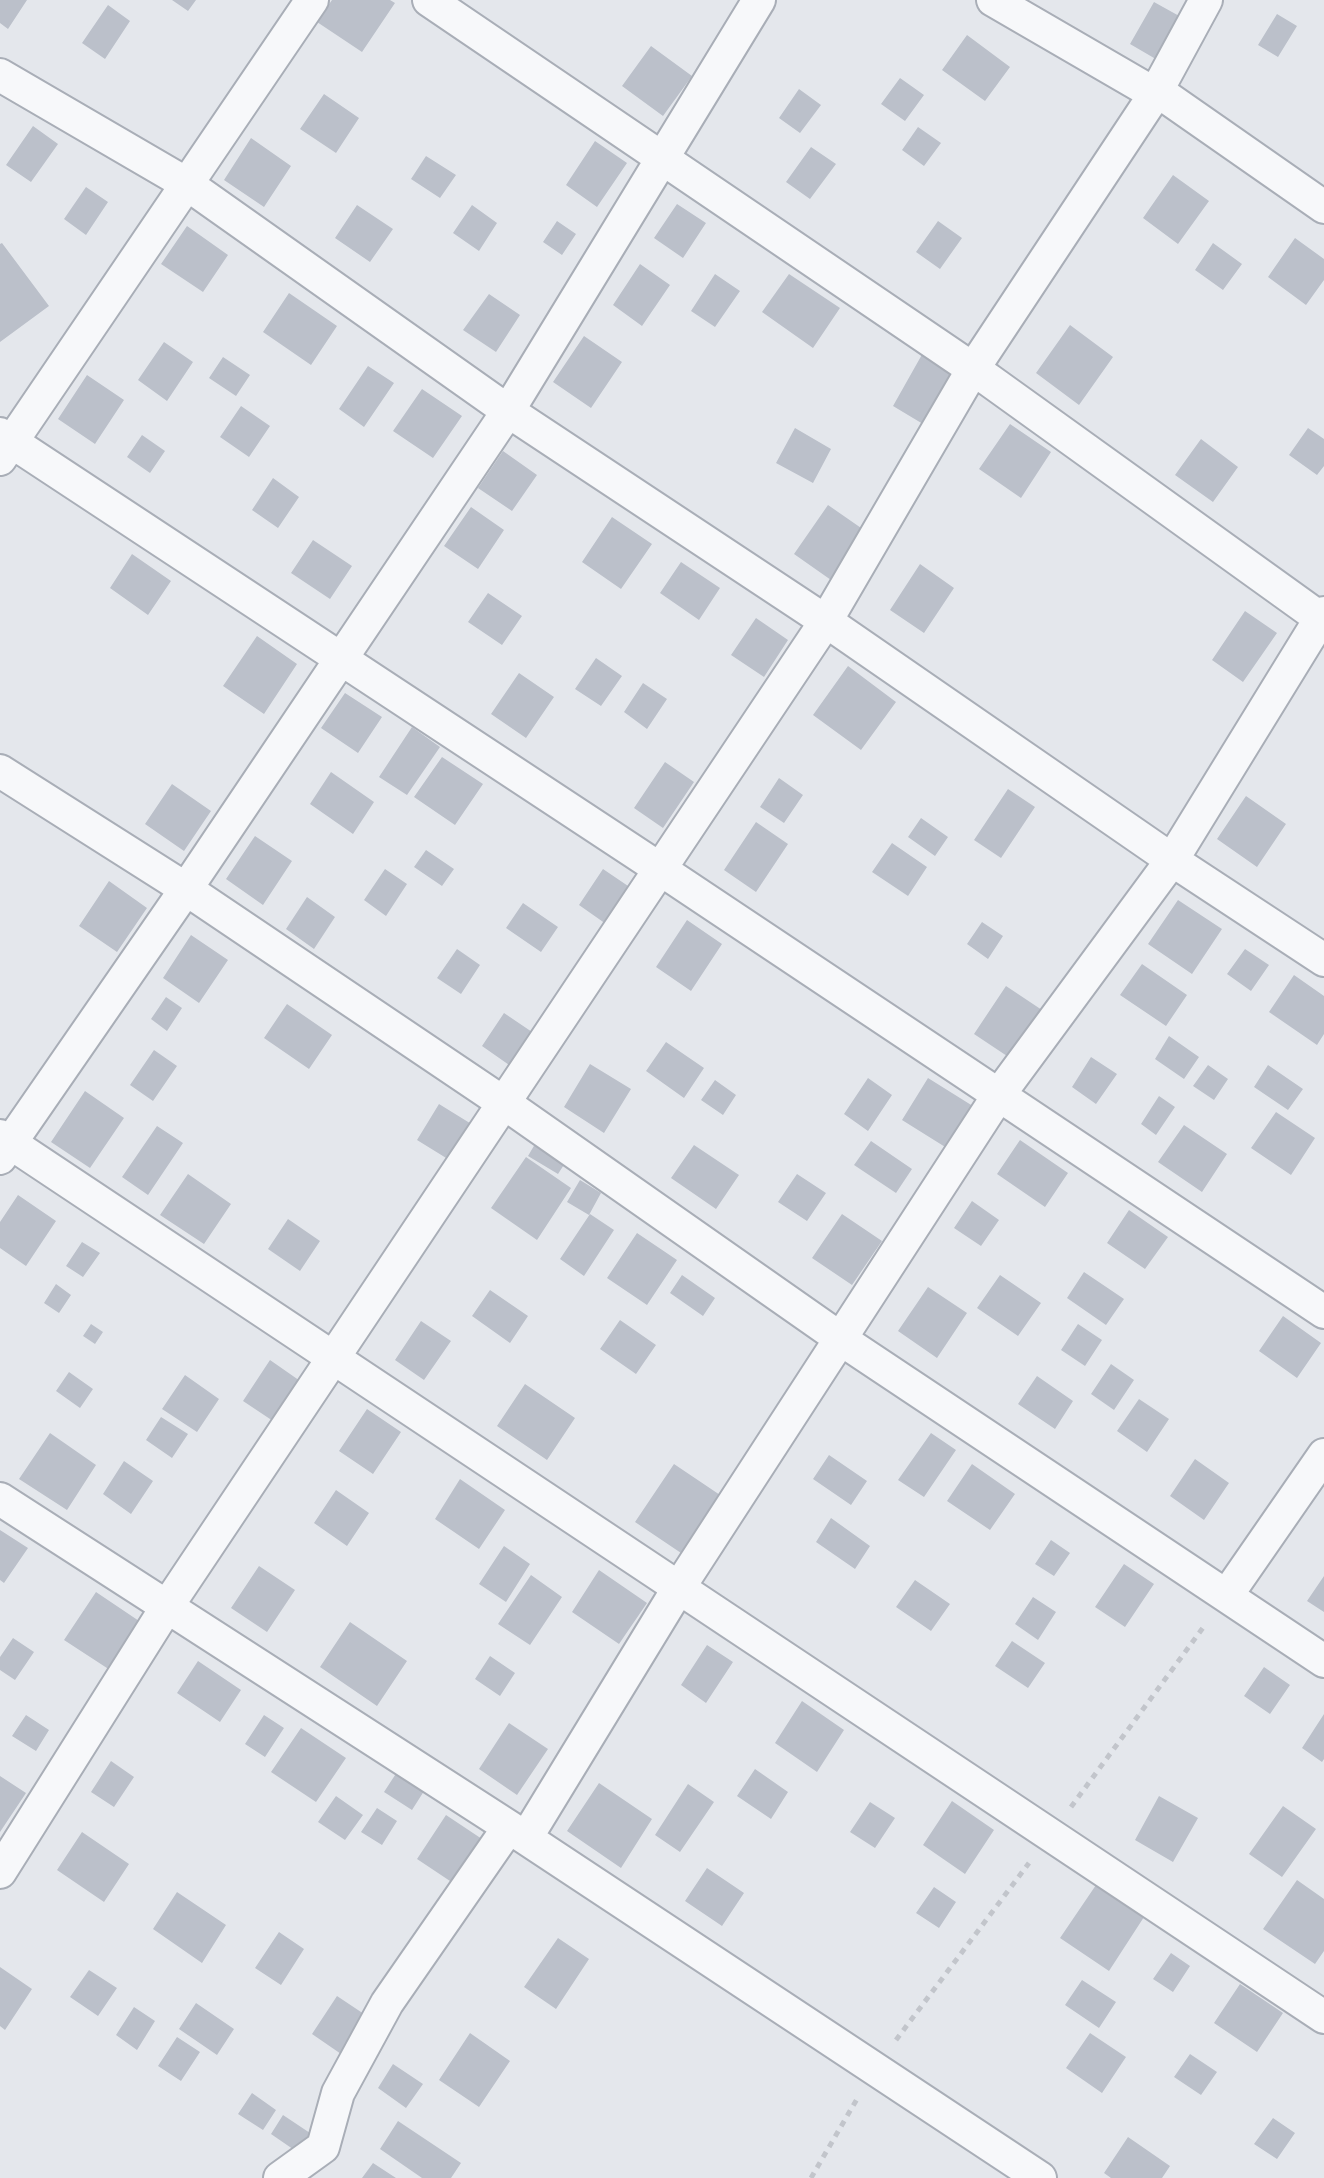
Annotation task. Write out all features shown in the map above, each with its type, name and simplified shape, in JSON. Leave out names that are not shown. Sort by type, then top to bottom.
[{"type":"street","points":[[312,0],[4,445],[341,659],[1324,1312]]},
{"type":"street","points":[[280,2178],[323,2147],[338,2093],[387,2003],[517,1833],[998,1096],[1172,860],[1323,617],[973,369],[429,0]]},
{"type":"street","points":[[759,0],[508,411],[186,889],[4,1146],[333,1357],[1324,2017]]},
{"type":"street","points":[[993,0],[1155,94],[1162,94],[1324,207]]},
{"type":"street","points":[[0,1872],[168,1605],[826,621],[973,369],[1155,94],[1206,0]]},
{"type":"street","points":[[0,75],[187,184],[508,411],[826,621],[1172,860],[1324,960]]},
{"type":"street","points":[[0,771],[186,889],[842,1339],[1324,1661]]},
{"type":"street","points":[[1227,1595],[1324,1455]]},
{"type":"street","points":[[0,1499],[168,1605],[876,2067],[1040,2178]]},
{"type":"path","points":[[811,2178],[876,2067],[1227,1595]]},
{"type":"building","points":[[0,0],[27,0],[8,29],[0,23]]},
{"type":"building","points":[[172,0],[196,0],[188,11]]},
{"type":"building","points":[[332,0],[390,0],[395,3],[362,52],[317,22]]},
{"type":"building","points":[[1154,2],[1190,22],[1166,65],[1130,44]]},
{"type":"building","points":[[108,5],[130,21],[105,59],[82,43]]},
{"type":"building","points":[[1277,14],[1297,26],[1278,57],[1258,45]]},
{"type":"building","points":[[967,35],[1010,67],[985,101],[942,70]]},
{"type":"building","points":[[651,46],[692,76],[663,116],[622,86]]},
{"type":"building","points":[[900,78],[924,95],[905,121],[881,104]]},
{"type":"building","points":[[799,89],[821,105],[800,133],[779,118]]},
{"type":"building","points":[[324,94],[359,118],[336,153],[300,129]]},
{"type":"building","points":[[33,126],[58,144],[31,182],[6,165]]},
{"type":"building","points":[[918,127],[941,143],[924,166],[902,150]]},
{"type":"building","points":[[251,138],[291,166],[264,207],[224,180]]},
{"type":"building","points":[[595,141],[627,163],[597,207],[566,185]]},
{"type":"building","points":[[811,147],[836,164],[810,199],[786,182]]},
{"type":"building","points":[[426,156],[456,175],[440,198],[411,179]]},
{"type":"building","points":[[1173,175],[1209,201],[1178,244],[1143,218]]},
{"type":"building","points":[[86,187],[108,202],[86,235],[64,219]]},
{"type":"building","points":[[677,204],[706,223],[683,258],[654,238]]},
{"type":"building","points":[[357,205],[393,229],[370,262],[335,238]]},
{"type":"building","points":[[472,205],[497,223],[479,251],[453,233]]},
{"type":"building","points":[[557,221],[576,234],[562,255],[543,242]]},
{"type":"building","points":[[938,221],[962,238],[940,269],[916,252]]},
{"type":"building","points":[[187,226],[228,255],[203,292],[161,264]]},
{"type":"building","points":[[1295,238],[1324,259],[1324,280],[1306,305],[1268,277]]},
{"type":"building","points":[[1213,243],[1242,264],[1223,290],[1195,270]]},
{"type":"building","points":[[0,244],[49,306],[0,342]]},
{"type":"building","points":[[640,264],[670,285],[642,326],[613,305]]},
{"type":"building","points":[[715,274],[740,291],[715,327],[691,311]]},
{"type":"building","points":[[789,274],[840,308],[813,348],[762,312]]},
{"type":"building","points":[[289,293],[337,326],[311,365],[263,332]]},
{"type":"building","points":[[489,294],[520,315],[496,352],[463,330]]},
{"type":"building","points":[[1070,325],[1113,357],[1079,405],[1036,373]]},
{"type":"building","points":[[584,336],[622,362],[591,408],[553,382]]},
{"type":"building","points":[[164,342],[193,362],[167,401],[138,380]]},
{"type":"building","points":[[924,351],[965,376],[933,430],[893,406]]},
{"type":"building","points":[[223,357],[250,375],[236,396],[209,378]]},
{"type":"building","points":[[368,366],[394,383],[364,427],[339,409]]},
{"type":"building","points":[[87,375],[124,400],[95,444],[58,419]]},
{"type":"building","points":[[422,389],[462,416],[433,458],[393,431]]},
{"type":"building","points":[[241,406],[270,426],[249,457],[220,437]]},
{"type":"building","points":[[1010,424],[1051,452],[1021,498],[979,469]]},
{"type":"building","points":[[795,428],[831,449],[813,483],[776,463]]},
{"type":"building","points":[[1308,428],[1324,439],[1324,466],[1317,475],[1289,455]]},
{"type":"building","points":[[142,435],[165,451],[150,473],[127,457]]},
{"type":"building","points":[[1201,439],[1238,467],[1213,502],[1175,475]]},
{"type":"building","points":[[503,451],[537,475],[512,511],[478,488]]},
{"type":"building","points":[[273,478],[299,497],[278,528],[252,510]]},
{"type":"building","points":[[828,505],[864,530],[831,580],[794,554]]},
{"type":"building","points":[[471,507],[504,530],[478,569],[444,546]]},
{"type":"building","points":[[612,517],[652,544],[621,589],[582,562]]},
{"type":"building","points":[[313,540],[352,566],[330,599],[291,573]]},
{"type":"building","points":[[132,554],[171,581],[148,615],[110,588]]},
{"type":"building","points":[[681,562],[720,588],[699,620],[660,593]]},
{"type":"building","points":[[920,564],[954,588],[924,633],[890,610]]},
{"type":"building","points":[[488,593],[522,616],[502,645],[468,622]]},
{"type":"building","points":[[1245,611],[1277,633],[1243,682],[1212,660]]},
{"type":"building","points":[[756,618],[788,640],[764,677],[731,655]]},
{"type":"building","points":[[257,636],[297,664],[264,714],[223,686]]},
{"type":"building","points":[[596,658],[622,676],[601,706],[575,689]]},
{"type":"building","points":[[848,666],[896,702],[861,750],[813,715]]},
{"type":"building","points":[[519,673],[554,697],[526,738],[491,714]]},
{"type":"building","points":[[643,683],[667,699],[647,729],[624,712]]},
{"type":"building","points":[[345,693],[382,717],[358,753],[321,728]]},
{"type":"building","points":[[412,727],[440,747],[407,795],[379,777]]},
{"type":"building","points":[[442,757],[483,784],[455,825],[414,797]]},
{"type":"building","points":[[665,762],[694,782],[663,828],[634,808]]},
{"type":"building","points":[[331,772],[374,802],[353,834],[310,804]]},
{"type":"building","points":[[779,778],[803,795],[784,823],[760,807]]},
{"type":"building","points":[[172,784],[211,811],[184,851],[145,824]]},
{"type":"building","points":[[1008,789],[1035,807],[1001,858],[974,840]]},
{"type":"building","points":[[1246,796],[1286,824],[1257,867],[1217,839]]},
{"type":"building","points":[[921,818],[948,837],[935,856],[908,837]]},
{"type":"building","points":[[756,822],[788,844],[756,892],[724,870]]},
{"type":"building","points":[[255,836],[292,861],[263,905],[226,879]]},
{"type":"building","points":[[892,843],[927,867],[908,896],[872,872]]},
{"type":"building","points":[[426,850],[454,869],[442,886],[414,867]]},
{"type":"building","points":[[385,869],[407,884],[386,916],[364,900]]},
{"type":"building","points":[[603,869],[631,888],[606,924],[579,905]]},
{"type":"building","points":[[109,881],[147,908],[117,952],[79,926]]},
{"type":"building","points":[[307,897],[335,917],[314,949],[286,929]]},
{"type":"building","points":[[1178,900],[1222,929],[1192,974],[1148,944]]},
{"type":"building","points":[[523,903],[558,927],[541,952],[506,928]]},
{"type":"building","points":[[687,920],[722,944],[691,991],[656,967]]},
{"type":"building","points":[[982,922],[1003,936],[988,959],[967,944]]},
{"type":"building","points":[[191,935],[228,960],[199,1003],[163,978]]},
{"type":"building","points":[[457,949],[480,965],[461,994],[437,978]]},
{"type":"building","points":[[1245,949],[1269,965],[1251,991],[1227,974]]},
{"type":"building","points":[[1142,964],[1187,995],[1166,1026],[1120,995]]},
{"type":"building","points":[[1294,975],[1324,996],[1324,1034],[1317,1045],[1269,1012]]},
{"type":"building","points":[[1006,986],[1042,1010],[1010,1058],[974,1034]]},
{"type":"building","points":[[166,997],[182,1008],[167,1031],[151,1019]]},
{"type":"building","points":[[287,1004],[332,1035],[309,1069],[264,1038]]},
{"type":"building","points":[[504,1013],[535,1034],[512,1067],[482,1046]]},
{"type":"building","points":[[1169,1036],[1199,1057],[1184,1079],[1155,1059]]},
{"type":"building","points":[[666,1042],[704,1068],[684,1098],[646,1071]]},
{"type":"building","points":[[154,1050],[177,1066],[153,1101],[130,1085]]},
{"type":"building","points":[[1091,1057],[1117,1074],[1096,1104],[1072,1087]]},
{"type":"building","points":[[590,1064],[631,1089],[604,1133],[564,1107]]},
{"type":"building","points":[[1208,1065],[1228,1079],[1214,1100],[1193,1086]]},
{"type":"building","points":[[1268,1065],[1303,1089],[1288,1110],[1254,1087]]},
{"type":"building","points":[[868,1078],[892,1095],[868,1131],[844,1114]]},
{"type":"building","points":[[928,1078],[976,1108],[950,1150],[902,1120]]},
{"type":"building","points":[[715,1080],[736,1095],[723,1115],[701,1100]]},
{"type":"building","points":[[85,1091],[124,1118],[90,1168],[51,1142]]},
{"type":"building","points":[[1159,1096],[1175,1107],[1156,1135],[1141,1124]]},
{"type":"building","points":[[439,1104],[473,1125],[451,1161],[417,1140]]},
{"type":"building","points":[[1276,1112],[1315,1138],[1291,1175],[1251,1148]]},
{"type":"building","points":[[1184,1125],[1227,1154],[1202,1192],[1158,1162]]},
{"type":"building","points":[[157,1126],[183,1143],[148,1195],[122,1177]]},
{"type":"building","points":[[538,1139],[569,1157],[558,1174],[528,1156]]},
{"type":"building","points":[[1020,1140],[1068,1173],[1045,1207],[997,1174]]},
{"type":"building","points":[[871,1141],[912,1169],[896,1193],[854,1165]]},
{"type":"building","points":[[694,1145],[739,1175],[716,1209],[671,1178]]},
{"type":"building","points":[[526,1157],[571,1188],[537,1240],[491,1208]]},
{"type":"building","points":[[188,1174],[231,1204],[204,1244],[160,1215]]},
{"type":"building","points":[[797,1174],[826,1193],[807,1221],[778,1202]]},
{"type":"building","points":[[580,1180],[601,1193],[589,1215],[567,1202]]},
{"type":"building","points":[[18,1195],[56,1221],[26,1266],[0,1248],[0,1222]]},
{"type":"building","points":[[972,1201],[999,1220],[981,1246],[954,1228]]},
{"type":"building","points":[[1129,1210],[1168,1237],[1145,1269],[1107,1243]]},
{"type":"building","points":[[590,1214],[614,1230],[584,1276],[560,1259]]},
{"type":"building","points":[[842,1214],[882,1241],[852,1285],[812,1258]]},
{"type":"building","points":[[288,1219],[320,1241],[300,1271],[268,1249]]},
{"type":"building","points":[[637,1233],[677,1260],[647,1305],[607,1278]]},
{"type":"building","points":[[82,1242],[100,1253],[83,1277],[66,1266]]},
{"type":"building","points":[[1084,1272],[1124,1299],[1106,1325],[1067,1298]]},
{"type":"building","points":[[682,1275],[715,1298],[703,1316],[670,1293]]},
{"type":"building","points":[[1000,1275],[1041,1303],[1018,1336],[977,1308]]},
{"type":"building","points":[[56,1284],[71,1295],[59,1313],[44,1303]]},
{"type":"building","points":[[928,1287],[967,1313],[937,1358],[898,1331]]},
{"type":"building","points":[[490,1290],[528,1316],[510,1343],[472,1316]]},
{"type":"building","points":[[1283,1316],[1321,1343],[1297,1378],[1259,1351]]},
{"type":"building","points":[[620,1320],[656,1345],[636,1374],[600,1349]]},
{"type":"building","points":[[421,1321],[451,1341],[424,1380],[395,1360]]},
{"type":"building","points":[[91,1324],[103,1332],[95,1344],[83,1336]]},
{"type":"building","points":[[1078,1324],[1102,1340],[1085,1366],[1061,1350]]},
{"type":"building","points":[[270,1360],[303,1383],[276,1423],[243,1401]]},
{"type":"building","points":[[1111,1364],[1134,1380],[1114,1410],[1091,1394]]},
{"type":"building","points":[[69,1372],[93,1389],[80,1408],[56,1391]]},
{"type":"building","points":[[185,1375],[219,1399],[197,1432],[162,1409]]},
{"type":"building","points":[[1037,1376],[1073,1401],[1055,1429],[1018,1404]]},
{"type":"building","points":[[525,1384],[575,1418],[547,1460],[497,1426]]},
{"type":"building","points":[[1139,1399],[1169,1419],[1147,1452],[1117,1431]]},
{"type":"building","points":[[367,1409],[401,1432],[373,1474],[339,1451]]},
{"type":"building","points":[[161,1417],[188,1434],[172,1458],[146,1440]]},
{"type":"building","points":[[50,1433],[96,1465],[67,1510],[19,1479]]},
{"type":"building","points":[[931,1433],[956,1450],[924,1497],[898,1480]]},
{"type":"building","points":[[829,1455],[867,1481],[851,1505],[813,1479]]},
{"type":"building","points":[[1195,1459],[1229,1483],[1204,1520],[1170,1496]]},
{"type":"building","points":[[124,1461],[153,1481],[131,1514],[103,1494]]},
{"type":"building","points":[[674,1464],[723,1497],[684,1555],[635,1522]]},
{"type":"building","points":[[972,1464],[1015,1494],[990,1530],[947,1501]]},
{"type":"building","points":[[460,1479],[505,1510],[479,1549],[435,1519]]},
{"type":"building","points":[[336,1490],[369,1513],[347,1546],[314,1523]]},
{"type":"building","points":[[831,1518],[870,1546],[855,1569],[816,1542]]},
{"type":"building","points":[[0,1530],[28,1548],[4,1583],[0,1580]]},
{"type":"building","points":[[1051,1540],[1070,1553],[1054,1576],[1035,1564]]},
{"type":"building","points":[[504,1546],[530,1564],[506,1602],[479,1584]]},
{"type":"building","points":[[1124,1564],[1154,1584],[1125,1627],[1095,1607]]},
{"type":"building","points":[[259,1566],[295,1590],[267,1632],[231,1608]]},
{"type":"building","points":[[599,1570],[647,1603],[619,1644],[572,1612]]},
{"type":"building","points":[[531,1575],[562,1597],[530,1645],[498,1624]]},
{"type":"building","points":[[1324,1576],[1324,1612],[1307,1601]]},
{"type":"building","points":[[915,1580],[950,1604],[931,1631],[896,1607]]},
{"type":"building","points":[[96,1592],[142,1623],[110,1670],[64,1640]]},
{"type":"building","points":[[1033,1597],[1056,1612],[1038,1640],[1015,1624]]},
{"type":"building","points":[[350,1622],[407,1661],[377,1706],[320,1667]]},
{"type":"building","points":[[13,1638],[34,1652],[15,1680],[0,1670],[0,1657]]},
{"type":"building","points":[[1012,1641],[1045,1663],[1028,1688],[995,1666]]},
{"type":"building","points":[[707,1645],[733,1662],[706,1703],[681,1685]]},
{"type":"building","points":[[490,1656],[515,1673],[500,1696],[475,1679]]},
{"type":"building","points":[[198,1661],[241,1690],[220,1722],[177,1693]]},
{"type":"building","points":[[1264,1667],[1290,1685],[1270,1714],[1244,1696]]},
{"type":"building","points":[[802,1701],[844,1730],[817,1772],[775,1743]]},
{"type":"building","points":[[1324,1714],[1324,1759],[1322,1762],[1302,1748]]},
{"type":"building","points":[[26,1715],[49,1730],[36,1751],[12,1736]]},
{"type":"building","points":[[264,1715],[284,1728],[265,1757],[245,1744]]},
{"type":"building","points":[[509,1723],[548,1749],[517,1795],[479,1769]]},
{"type":"building","points":[[301,1728],[346,1758],[316,1802],[271,1772]]},
{"type":"building","points":[[111,1761],[134,1777],[114,1807],[91,1792]]},
{"type":"building","points":[[399,1769],[426,1788],[412,1810],[384,1792]]},
{"type":"building","points":[[755,1769],[788,1792],[771,1819],[737,1796]]},
{"type":"building","points":[[0,1776],[26,1793],[0,1832]]},
{"type":"building","points":[[599,1783],[652,1819],[621,1868],[567,1831]]},
{"type":"building","points":[[688,1784],[714,1802],[680,1852],[655,1835]]},
{"type":"building","points":[[336,1796],[363,1815],[345,1840],[318,1822]]},
{"type":"building","points":[[1159,1796],[1198,1818],[1173,1862],[1135,1840]]},
{"type":"building","points":[[952,1801],[994,1830],[965,1874],[923,1845]]},
{"type":"building","points":[[870,1802],[895,1818],[875,1848],[850,1832]]},
{"type":"building","points":[[1283,1806],[1316,1829],[1282,1877],[1249,1854]]},
{"type":"building","points":[[377,1808],[397,1821],[382,1845],[361,1832]]},
{"type":"building","points":[[446,1815],[488,1843],[459,1887],[417,1859]]},
{"type":"building","points":[[82,1832],[129,1864],[104,1902],[57,1870]]},
{"type":"building","points":[[707,1868],[744,1893],[722,1926],[685,1901]]},
{"type":"building","points":[[1297,1880],[1324,1899],[1324,1951],[1315,1964],[1263,1929]]},
{"type":"building","points":[[1096,1885],[1144,1917],[1109,1971],[1060,1938]]},
{"type":"building","points":[[934,1887],[956,1902],[939,1928],[916,1913]]},
{"type":"building","points":[[177,1892],[226,1925],[202,1963],[153,1929]]},
{"type":"building","points":[[279,1932],[304,1949],[281,1985],[255,1968]]},
{"type":"building","points":[[558,1938],[589,1959],[556,2009],[524,1987]]},
{"type":"building","points":[[1171,1953],[1190,1966],[1173,1992],[1153,1979]]},
{"type":"building","points":[[0,1967],[32,1989],[5,2030],[0,2026]]},
{"type":"building","points":[[89,1970],[117,1988],[98,2016],[70,1997]]},
{"type":"building","points":[[1082,1980],[1116,2002],[1099,2028],[1065,2005]]},
{"type":"building","points":[[1240,1984],[1283,2013],[1257,2052],[1214,2023]]},
{"type":"building","points":[[337,1996],[370,2018],[344,2056],[312,2034]]},
{"type":"building","points":[[196,2003],[234,2029],[217,2055],[179,2029]]},
{"type":"building","points":[[134,2007],[155,2021],[137,2050],[116,2035]]},
{"type":"building","points":[[470,2033],[510,2061],[479,2107],[439,2080]]},
{"type":"building","points":[[1090,2033],[1126,2057],[1102,2093],[1066,2068]]},
{"type":"building","points":[[177,2037],[200,2052],[181,2081],[158,2066]]},
{"type":"building","points":[[1190,2054],[1217,2072],[1201,2095],[1174,2077]]},
{"type":"building","points":[[393,2064],[423,2084],[406,2108],[378,2088]]},
{"type":"building","points":[[252,2093],[276,2110],[263,2130],[238,2114]]},
{"type":"building","points":[[283,2115],[316,2137],[303,2156],[271,2134]]},
{"type":"building","points":[[1273,2118],[1295,2133],[1277,2159],[1254,2144]]},
{"type":"building","points":[[398,2121],[461,2163],[451,2178],[422,2178],[380,2149]]},
{"type":"building","points":[[1128,2137],[1170,2166],[1162,2178],[1111,2178],[1104,2173]]},
{"type":"building","points":[[373,2163],[396,2178],[362,2178]]}]
